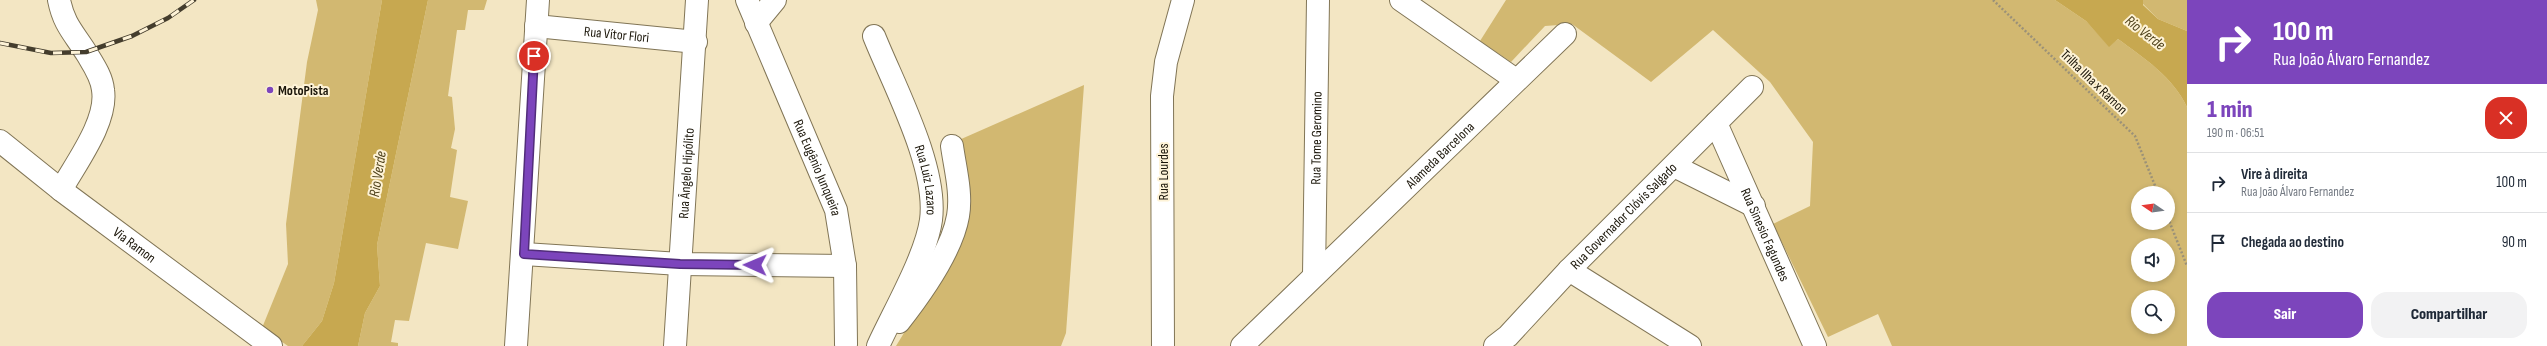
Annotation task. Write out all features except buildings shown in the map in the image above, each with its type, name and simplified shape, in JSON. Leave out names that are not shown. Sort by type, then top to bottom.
[{"type":"street","points":[[59,0],[62,18],[69,31],[86,52],[100,76],[104,103],[92,136],[61,190]]},
{"type":"street","points":[[516,346],[524,254],[538,0]]},
{"type":"street","name":"Rua Ângelo Hipólito","points":[[675,346],[696,42],[697,0]]},
{"type":"street","name":"Rua Eugênio Junqueira","points":[[747,0],[836,210],[845,266],[844,345]]},
{"type":"street","points":[[756,23],[775,0]]},
{"type":"street","name":"Rua Lourdes","points":[[1163,346],[1162,96],[1166,62],[1183,0]]},
{"type":"street","name":"Rua Tome Geromino","points":[[1314,275],[1318,0]]},
{"type":"street","points":[[1401,0],[1516,80]]},
{"type":"street","name":"Rua Vítor Flori","points":[[536,26],[696,42]]},
{"type":"street","name":"Alameda Barcelona","points":[[1242,346],[1565,34]]},
{"type":"street","name":"Rua Luiz Lazaro","points":[[874,36],[925,160],[932,204],[925,242],[879,346]]},
{"type":"street","name":"Rua Governador Clóvis Salgado","points":[[1495,346],[1508,336],[1569,270],[1752,87]]},
{"type":"street","name":"Rua Sinesio Fagundes","points":[[1716,123],[1815,346]]},
{"type":"street","name":"Via Ramon","points":[[0,141],[61,190],[267,343]]},
{"type":"street","points":[[879,346],[914,303],[954,233],[958,215],[958,193],[952,146]]},
{"type":"street","points":[[1674,166],[1754,206]]},
{"type":"street","points":[[524,254],[680,264],[845,266]]},
{"type":"street","points":[[1569,270],[1690,346]]},
{"type":"path","name":"Trilha Ilha x Ramon","points":[[1993,0],[2135,136],[2155,186]]},
{"type":"path","points":[[2173,230],[2187,266]]},
{"type":"shaded area","points":[[316,0],[382,0],[334,283],[322,321],[302,346],[288,346],[262,328],[288,264],[286,224],[307,62],[318,10]]},
{"type":"shaded area","points":[[428,0],[487,0],[484,10],[468,10],[465,30],[457,30],[448,96],[452,97],[455,129],[451,148],[457,150],[450,197],[468,201],[458,249],[426,243],[409,321],[395,320],[391,342],[398,343],[398,346],[358,346],[365,313],[380,286],[377,245]]},
{"type":"shaded area","points":[[1506,0],[2055,0],[2086,21],[2109,46],[2118,39],[2148,61],[2174,86],[2187,107],[2187,346],[1892,346],[1878,314],[1828,337],[1773,224],[1810,206],[1813,142],[1770,82],[1713,30],[1651,82],[1572,24],[1545,26],[1511,62],[1480,41]]},
{"type":"shaded area","points":[[2143,0],[2187,0],[2187,31],[2158,19],[2143,4]]},
{"type":"shaded area","points":[[1084,85],[1066,333],[1061,346],[896,346],[956,248],[959,140]]},
{"type":"water","name":"Rio Verde","points":[[382,0],[428,0],[377,245],[380,286],[365,313],[358,346],[302,346],[322,321],[334,283]]},
{"type":"water","name":"Rio Verde","points":[[2055,0],[2143,0],[2143,5],[2158,19],[2187,31],[2187,107],[2174,86],[2148,61],[2118,39],[2109,47],[2086,21]]},
{"type":"railway","points":[[0,43],[51,53],[86,52],[132,36],[168,18],[194,0]]},
{"type":"place","name":"MotoPista","points":[[270,90]]},
{"type":"route","points":[[534,56],[524,254],[680,264],[755,265]]}]
